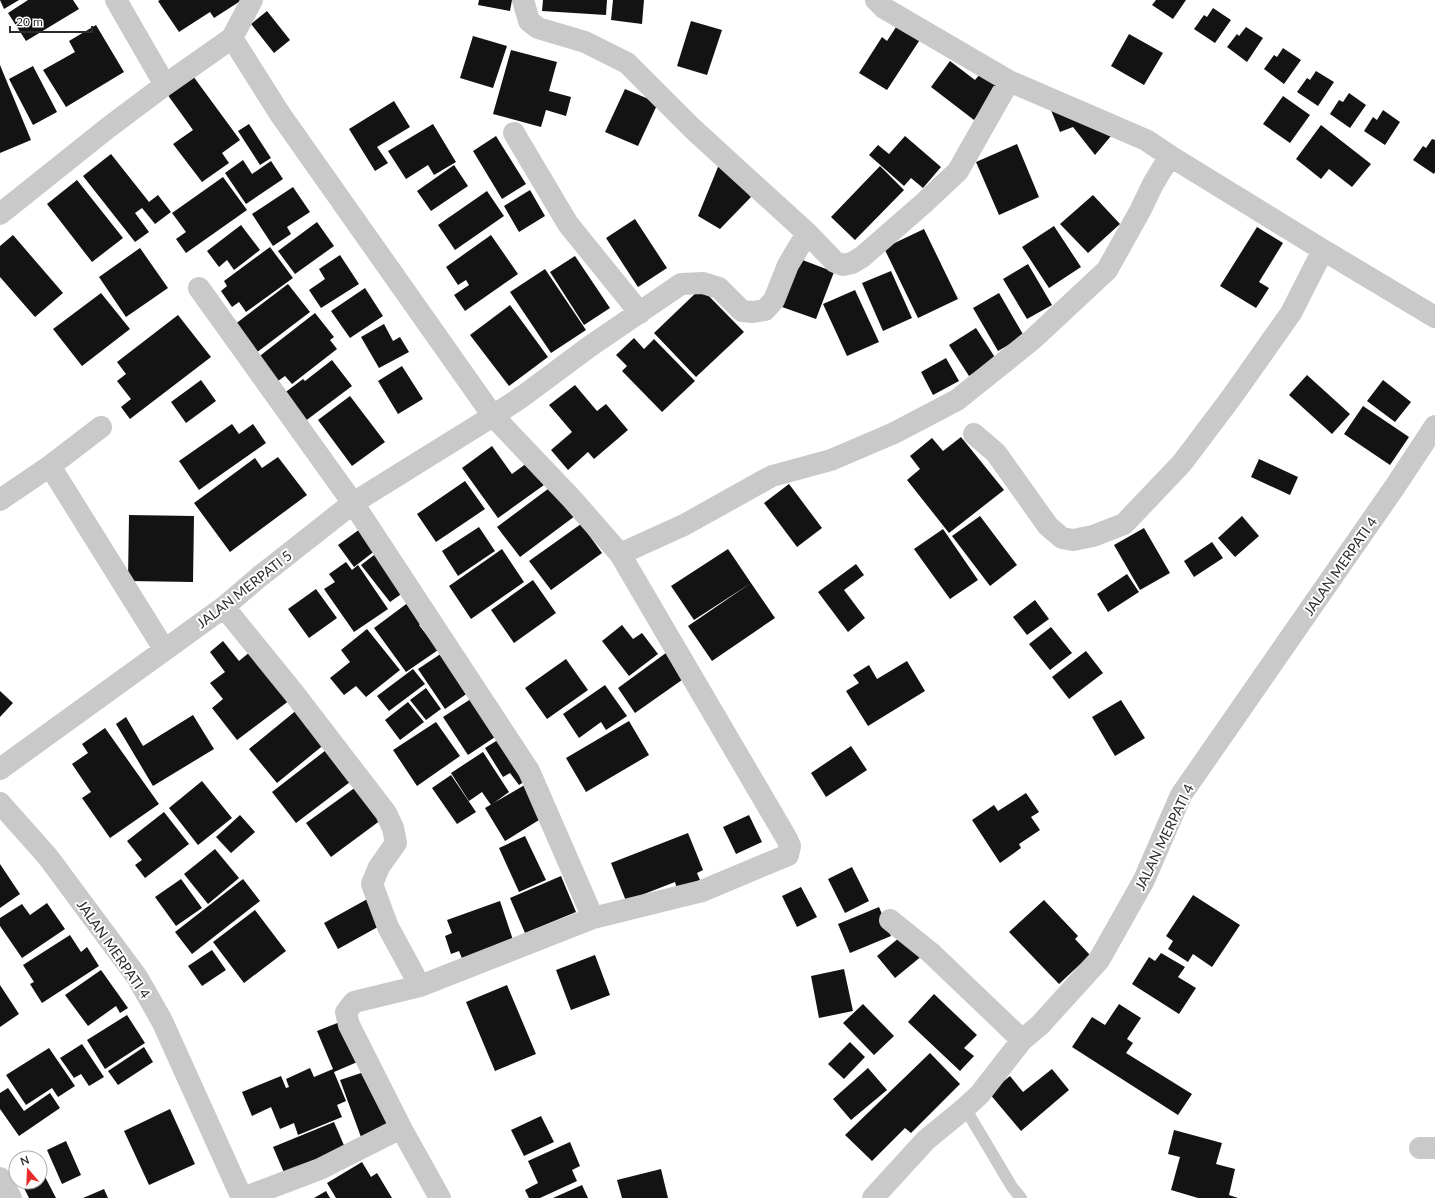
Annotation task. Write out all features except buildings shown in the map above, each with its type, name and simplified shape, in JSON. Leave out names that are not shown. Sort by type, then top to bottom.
[{"type":"street","points":[[116,0],[165,85]]},
{"type":"street","points":[[0,214],[109,127],[232,38],[252,0]]},
{"type":"street","points":[[523,0],[529,21],[538,28],[585,42],[627,63],[693,129],[807,233],[835,262],[843,264],[852,263],[862,257],[958,171],[1009,81]]},
{"type":"street","points":[[876,0],[884,8],[1009,81],[1146,140],[1323,250],[1435,317]]},
{"type":"street","points":[[232,38],[280,114],[493,416],[572,499],[620,554],[790,846],[788,855],[702,891],[592,918],[420,986],[354,1002],[346,1012],[349,1025],[401,1128],[440,1198]]},
{"type":"street","points":[[514,133],[568,224],[640,313]]},
{"type":"street","points":[[620,554],[684,525],[772,476],[831,460],[894,433],[956,400],[1033,339],[1107,270],[1140,211],[1153,184],[1170,156]]},
{"type":"street","name":"JALAN MERPATI 5","points":[[0,769],[224,607],[259,577],[353,504],[523,396],[589,347],[681,284],[703,283],[719,288],[742,311],[753,312],[765,310],[774,300],[788,265],[807,233]]},
{"type":"street","points":[[974,434],[996,453],[1048,526],[1062,538],[1074,540],[1093,536],[1124,524],[1182,463],[1231,398],[1291,313],[1323,250]]},
{"type":"street","points":[[200,288],[353,504],[529,771],[592,918]]},
{"type":"street","name":"JALAN MERPATI 4","points":[[873,1198],[926,1140],[980,1094],[1022,1040],[1040,1026],[1099,960],[1144,880],[1181,795],[1394,488],[1435,426]]},
{"type":"street","points":[[0,500],[50,466],[101,427]]},
{"type":"street","points":[[50,466],[164,650]]},
{"type":"street","points":[[224,607],[293,692],[386,813],[393,828],[396,843],[379,867],[372,884],[388,927],[420,986]]},
{"type":"street","name":"JALAN MERPATI 4","points":[[0,803],[48,857],[132,970],[162,1021],[242,1198]]},
{"type":"street","points":[[890,920],[932,953],[1022,1040]]},
{"type":"street","points":[[242,1198],[320,1168],[401,1128]]},
{"type":"street","points":[[0,1178],[11,1198]]},
{"type":"lane","points":[[965,1108],[1012,1187],[1021,1198]]}]
